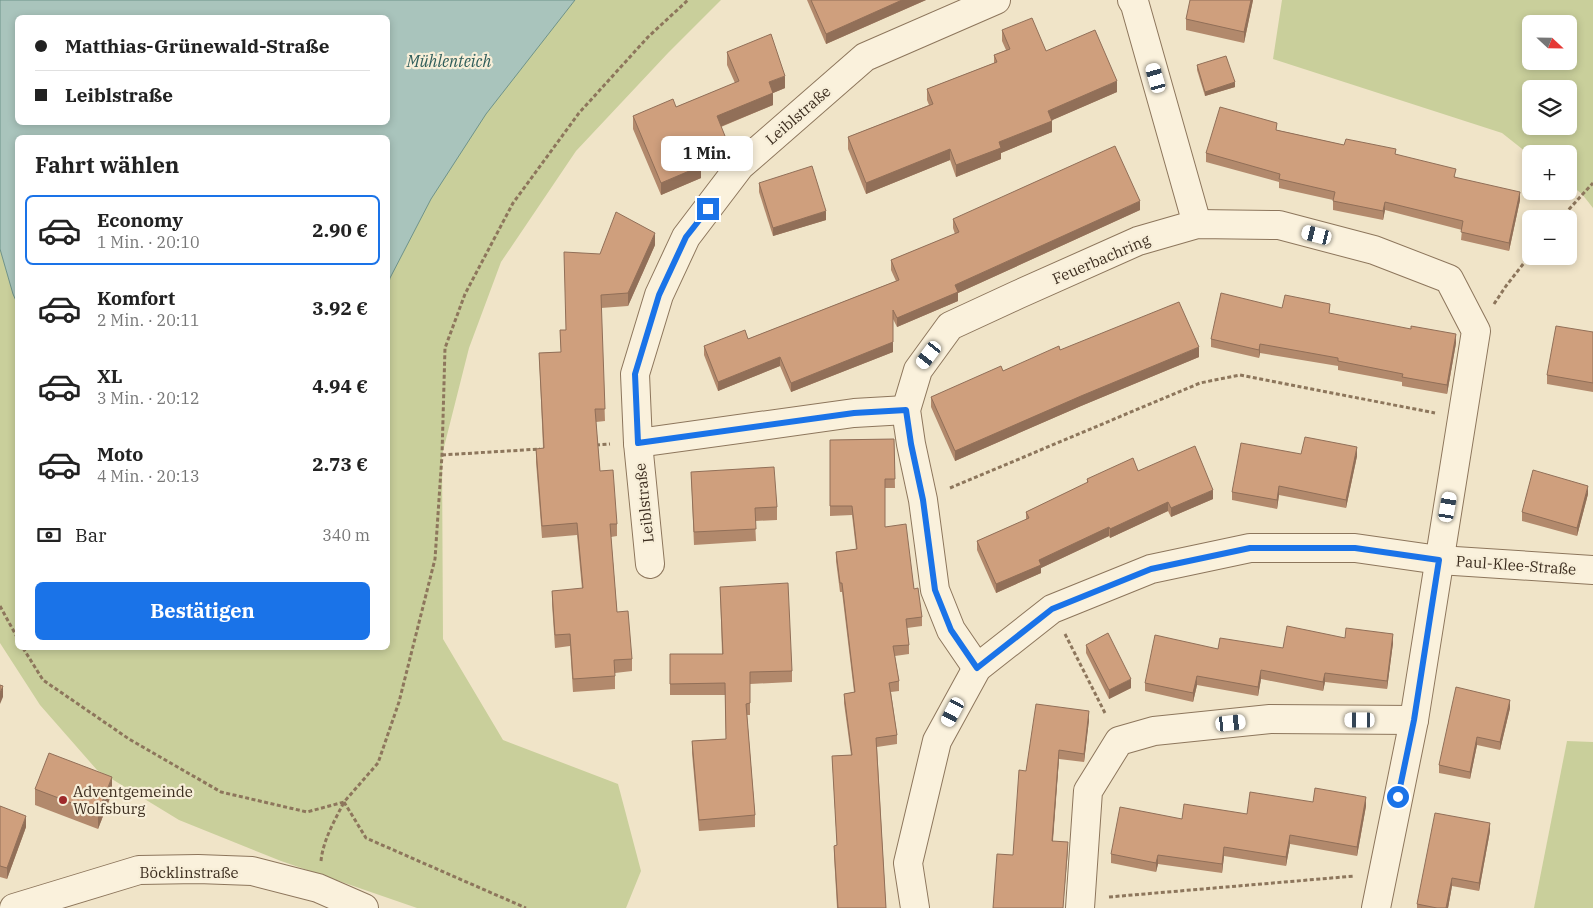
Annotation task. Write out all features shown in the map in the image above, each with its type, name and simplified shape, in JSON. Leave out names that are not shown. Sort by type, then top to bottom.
[{"type":"street","name":"Leiblstraße","points":[[650,564],[638,443],[635,374],[659,295],[686,237],[740,166],[865,58],[996,0]]},
{"type":"street","points":[[1132,0],[1198,224]]},
{"type":"street","name":"Feuerbachring","points":[[977,668],[951,630],[935,590],[923,500],[906,410],[918,370],[950,326],[1017,294],[1138,241],[1198,224],[1279,226],[1374,250],[1449,279],[1476,331]]},
{"type":"street","points":[[1376,908],[1414,720],[1476,331]]},
{"type":"street","name":"Leiblstraße","points":[[638,443],[854,413],[906,410]]},
{"type":"street","name":"Paul-Klee-Straße","points":[[977,668],[1052,609],[1151,569],[1250,548],[1355,548],[1439,560],[1593,570]]},
{"type":"street","points":[[915,908],[908,863],[937,741],[977,668]]},
{"type":"street","points":[[1081,904],[1088,791],[1119,741],[1154,731],[1270,719],[1414,720]]},
{"type":"street","name":"Böcklinstraße","points":[[14,908],[139,870],[198,869],[252,871],[314,898],[364,908]]},
{"type":"path","points":[[314,898],[322,853],[334,822],[344,802],[378,763],[400,702],[435,559],[442,455],[446,348],[465,294],[513,202],[579,113],[648,37],[688,0]]},
{"type":"path","points":[[1568,210],[1593,183]]},
{"type":"path","points":[[1476,331],[1522,265]]},
{"type":"path","points":[[923,500],[1200,383],[1240,375],[1397,404],[1463,419]]},
{"type":"path","points":[[589,446],[638,443]]},
{"type":"path","points":[[442,455],[550,448]]},
{"type":"path","points":[[0,606],[15,634]]},
{"type":"path","points":[[1052,609],[1119,741]]},
{"type":"path","points":[[24,650],[43,680],[129,739],[221,792],[307,812],[344,802]]},
{"type":"path","points":[[344,802],[366,838],[526,908]]},
{"type":"path","points":[[1081,904],[1383,874]]},
{"type":"green space","points":[[0,0],[721,0],[668,53],[576,151],[501,262],[469,348],[442,455],[443,639],[503,740],[618,784],[641,871],[626,908],[417,908],[281,861],[179,820],[97,770],[40,705],[0,643]]},
{"type":"green space","points":[[1282,0],[1593,0],[1593,208],[1577,190],[1577,145],[1522,145],[1522,149],[1502,133],[1273,59]]},
{"type":"green space","points":[[1567,741],[1593,742],[1593,908],[1534,908]]},
{"type":"water","name":"Mühlenteich","points":[[0,0],[575,0],[486,114],[431,199],[390,278],[390,135],[15,135],[15,298],[0,249]]},
{"type":"building","points":[[811,0],[902,0],[826,34]]},
{"type":"building","points":[[1190,0],[1251,0],[1244,32],[1186,19]]},
{"type":"building","points":[[1032,18],[1046,51],[1095,30],[1117,81],[1048,111],[1052,121],[999,142],[1001,148],[956,165],[950,149],[866,183],[848,137],[933,104],[927,89],[997,62],[994,55],[1010,49],[1002,30]]},
{"type":"building","points":[[771,34],[785,76],[769,82],[773,93],[717,116],[727,141],[696,154],[701,166],[661,183],[633,116],[673,99],[676,107],[739,81],[727,52]]},
{"type":"building","points":[[1226,56],[1235,82],[1205,92],[1197,65]]},
{"type":"building","points":[[1220,107],[1277,123],[1276,130],[1344,145],[1346,139],[1396,149],[1395,154],[1456,169],[1454,177],[1520,192],[1509,243],[1461,232],[1463,221],[1385,202],[1383,211],[1333,201],[1335,192],[1279,179],[1280,174],[1206,153]]},
{"type":"building","points":[[1115,146],[1140,201],[955,285],[958,292],[897,318],[893,310],[893,342],[791,383],[780,357],[718,382],[704,346],[745,330],[748,339],[899,280],[891,260],[959,232],[953,219]]},
{"type":"building","points":[[812,166],[826,211],[773,228],[759,183]]},
{"type":"building","points":[[616,212],[655,233],[628,293],[601,295],[605,409],[595,409],[600,471],[613,470],[617,524],[610,524],[617,612],[628,611],[632,659],[614,660],[615,676],[573,679],[570,634],[555,635],[552,591],[583,588],[577,523],[542,526],[536,449],[544,448],[539,353],[561,352],[560,330],[566,330],[564,252],[600,254]]},
{"type":"building","points":[[1221,293],[1282,308],[1285,295],[1330,304],[1329,313],[1411,329],[1411,326],[1456,334],[1447,385],[1402,377],[1403,374],[1338,361],[1338,358],[1260,344],[1259,350],[1211,339]]},
{"type":"building","points":[[1179,302],[1199,347],[955,451],[931,397],[1001,366],[1003,371],[1059,346],[1060,350]]},
{"type":"building","points":[[1556,326],[1593,332],[1593,383],[1547,375]]},
{"type":"building","points":[[1305,437],[1357,447],[1346,500],[1279,486],[1277,500],[1232,492],[1241,443],[1301,454]]},
{"type":"building","points":[[894,439],[895,479],[885,479],[885,527],[906,524],[914,589],[918,588],[922,617],[906,619],[909,645],[893,646],[899,681],[889,683],[897,735],[876,738],[886,908],[838,908],[834,846],[837,845],[832,756],[852,755],[844,694],[855,692],[842,583],[840,583],[836,552],[857,549],[852,506],[830,506],[830,440]]},
{"type":"building","points":[[1195,446],[1213,490],[1171,508],[1168,502],[1110,529],[1109,527],[1039,560],[1041,565],[996,584],[977,541],[1029,518],[1026,512],[1088,482],[1087,479],[1133,458],[1138,471]]},
{"type":"building","points":[[774,467],[777,507],[755,508],[756,529],[694,532],[691,472]]},
{"type":"building","points":[[1533,470],[1588,486],[1577,528],[1522,512]]},
{"type":"building","points":[[788,583],[792,671],[750,672],[750,703],[746,704],[755,815],[699,820],[692,741],[726,739],[725,683],[670,684],[670,654],[723,654],[720,587]]},
{"type":"building","points":[[1287,626],[1345,638],[1346,628],[1393,634],[1387,681],[1325,673],[1323,682],[1261,670],[1258,687],[1197,676],[1193,693],[1145,683],[1155,635],[1218,649],[1220,638],[1283,648]]},
{"type":"building","points":[[1108,633],[1131,679],[1109,690],[1086,645]]},
{"type":"building","points":[[1456,687],[1510,700],[1500,742],[1477,737],[1470,772],[1439,765]]},
{"type":"building","points":[[1036,704],[1089,711],[1084,754],[1059,750],[1052,841],[1068,842],[1063,908],[993,908],[997,854],[1013,855],[1019,770],[1026,771]]},
{"type":"building","points":[[49,753],[112,777],[98,813],[35,789]]},
{"type":"building","points":[[1315,788],[1366,797],[1357,847],[1290,835],[1286,857],[1224,847],[1222,864],[1158,855],[1156,863],[1111,854],[1120,807],[1182,819],[1184,804],[1247,814],[1250,792],[1313,802]]},
{"type":"building","points":[[0,806],[26,816],[7,868],[0,866]]},
{"type":"building","points":[[1435,813],[1490,823],[1479,883],[1452,878],[1446,908],[1417,904]]},
{"type":"place","name":"Adventgemeinde Wolfsburg","points":[[63,800]]},
{"type":"route","points":[[708,209],[686,237],[659,295],[635,374],[638,443],[854,413],[906,410],[923,500],[935,590],[951,630],[977,668],[1052,609],[1151,569],[1250,548],[1355,548],[1439,560],[1414,720],[1398,797]]}]
